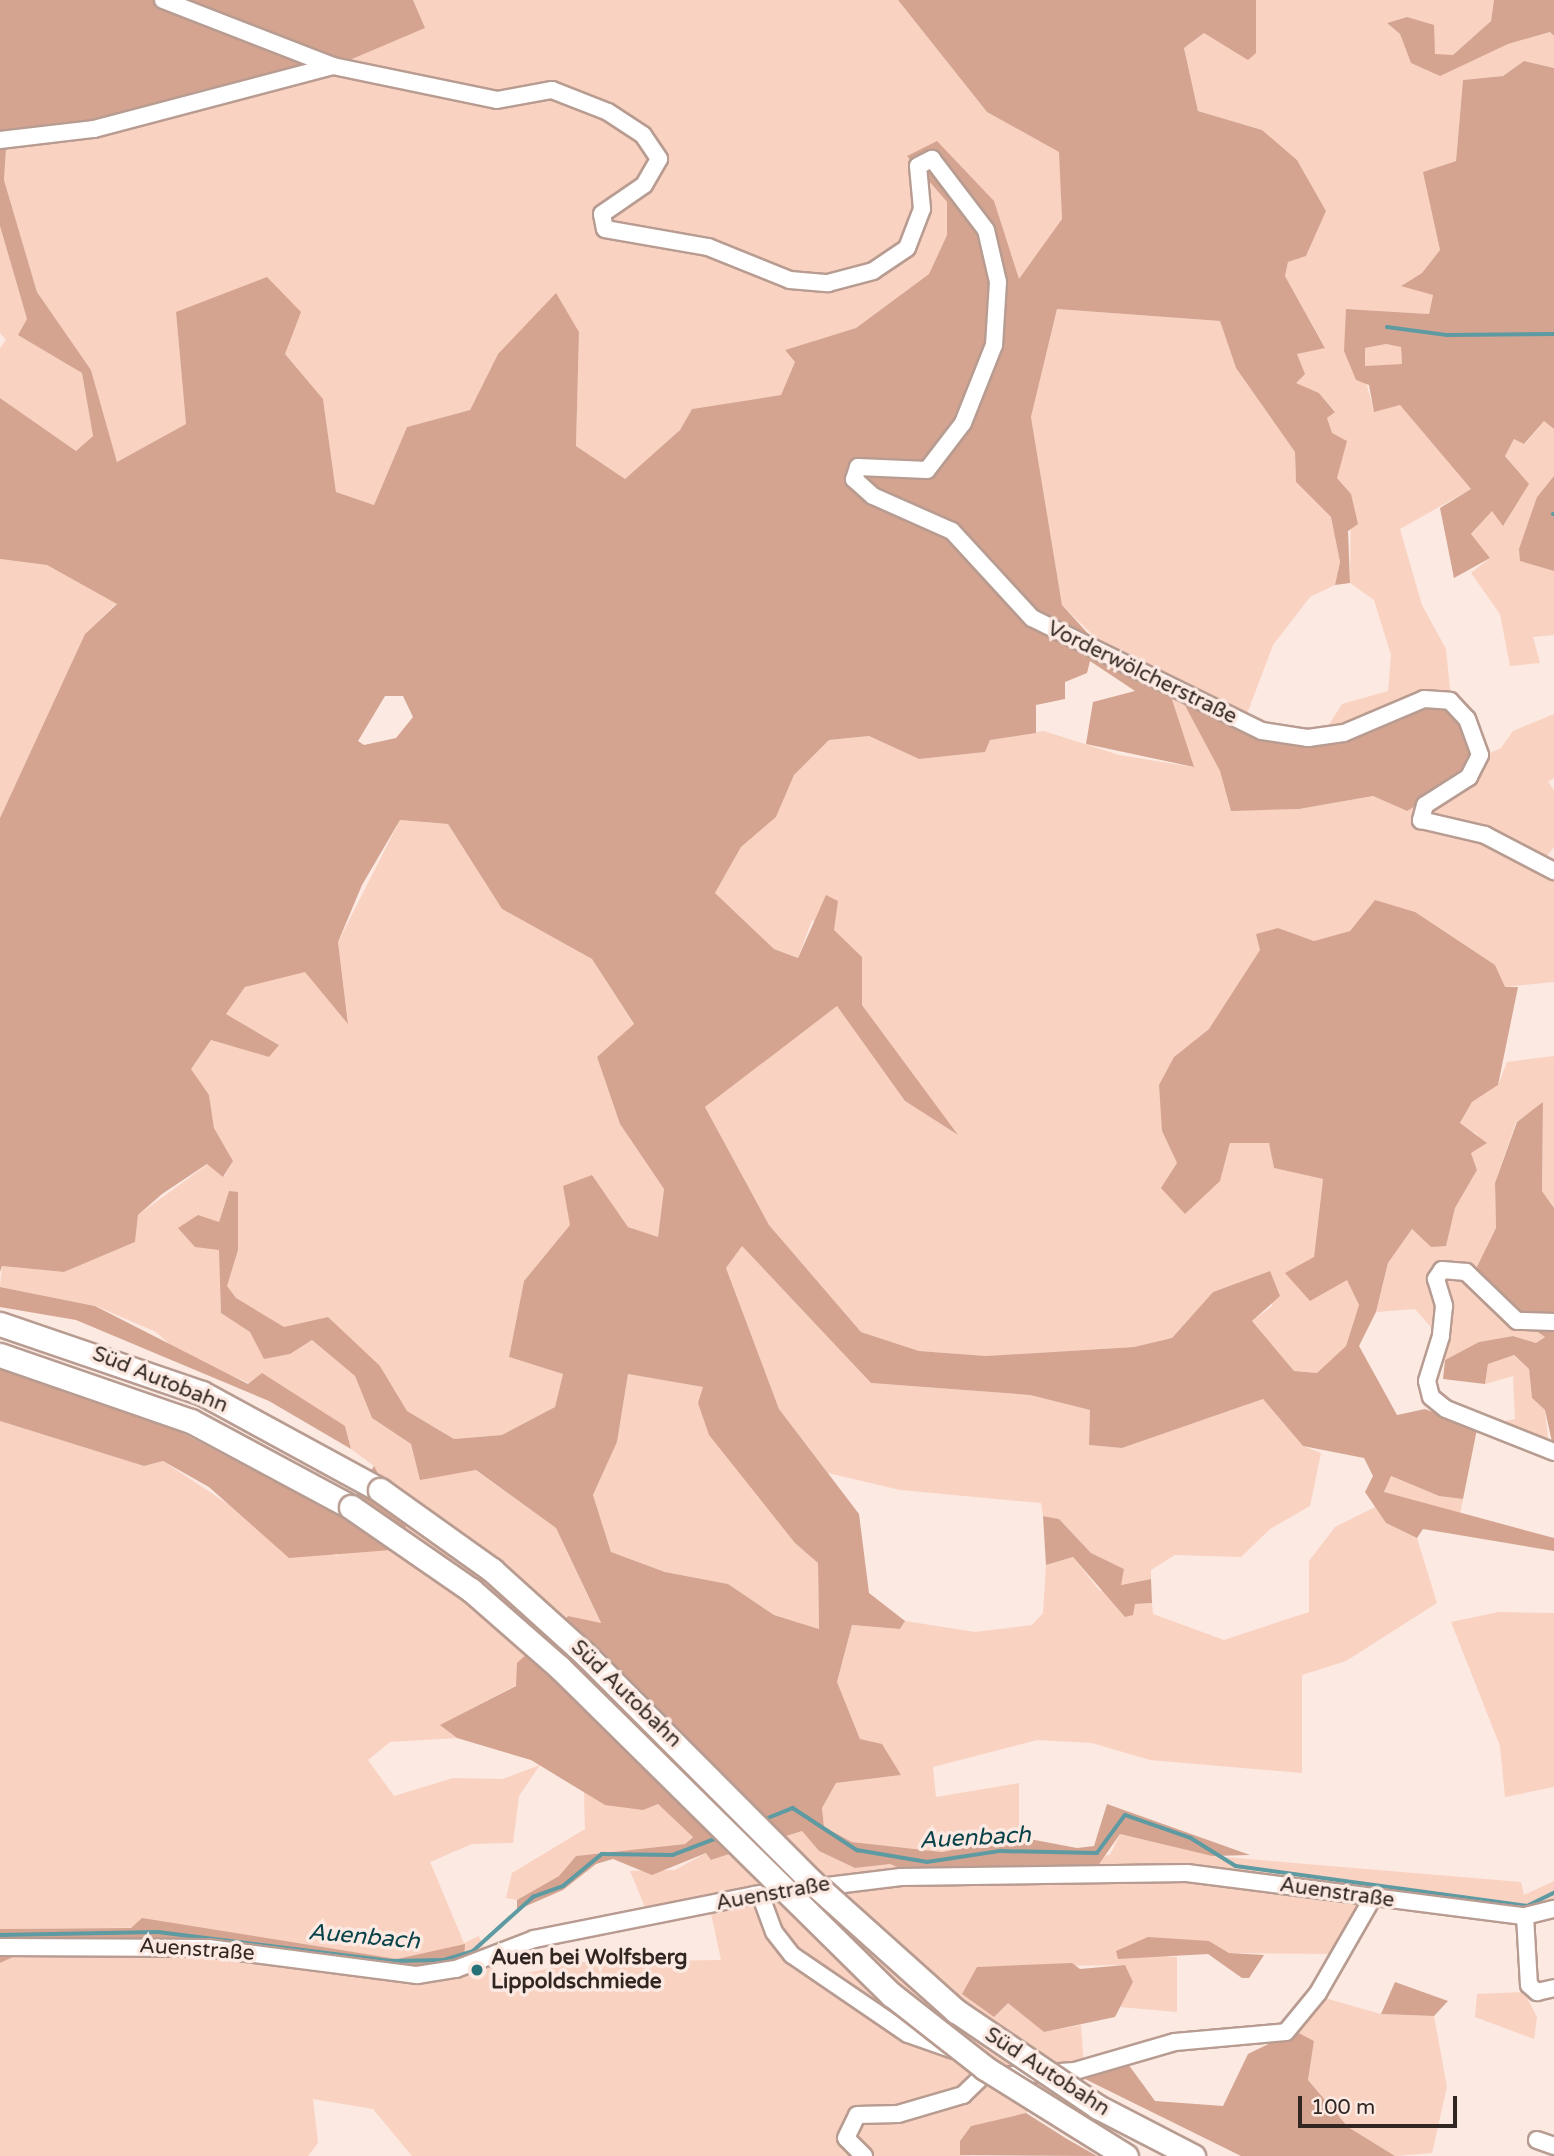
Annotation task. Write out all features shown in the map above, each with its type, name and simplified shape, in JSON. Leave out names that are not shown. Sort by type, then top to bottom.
[{"type":"highway","name":"Süd Autobahn","points":[[0,1324],[202,1394],[380,1490],[492,1570],[585,1654],[811,1881],[956,2011],[1098,2107],[1194,2156]]},
{"type":"highway","name":"Süd Autobahn","points":[[0,1355],[191,1421],[351,1507],[471,1590],[559,1667],[792,1904],[892,1995],[985,2068],[1126,2156]]},
{"type":"street","name":"Vorderwölcherstraße","points":[[163,0],[333,66],[497,100],[552,90],[608,112],[643,135],[659,159],[644,185],[602,214],[605,229],[708,247],[790,280],[828,282],[873,271],[902,252],[920,221],[918,166],[932,159],[986,230],[998,282],[993,345],[969,411],[927,470],[863,466],[852,472],[854,479],[873,496],[951,531],[1031,618],[1262,731],[1308,738],[1344,733],[1424,699],[1450,701],[1467,719],[1480,755],[1469,777],[1425,806],[1421,820],[1434,828],[1485,835],[1554,871]]},
{"type":"street","points":[[0,140],[94,129],[333,66]]},
{"type":"street","points":[[1554,1322],[1517,1321],[1466,1272],[1442,1270],[1436,1279],[1444,1307],[1441,1336],[1427,1381],[1431,1397],[1446,1409],[1554,1452]]},
{"type":"street","name":"Auenstraße","points":[[0,1947],[208,1948],[417,1975],[456,1969],[534,1939],[760,1894],[901,1877],[1187,1872],[1372,1899],[1525,1916],[1554,1909]]},
{"type":"street","points":[[760,1894],[774,1932],[792,1955],[908,2034],[963,2054],[983,2076]]},
{"type":"street","points":[[864,2156],[846,2138],[857,2115],[898,2114],[964,2095],[983,2076],[1039,2077],[1175,2042],[1286,2032],[1312,2003],[1372,1899]]},
{"type":"street","points":[[1525,1916],[1529,1985],[1537,1992],[1554,1988]]},
{"type":"street","points":[[1537,2140],[1554,2146]]},
{"type":"shaded area","points":[[0,0],[413,0],[425,28],[298,82],[201,90],[97,122],[7,133],[4,180],[37,292],[91,370],[117,462],[186,424],[176,312],[267,277],[301,312],[285,354],[323,399],[336,492],[374,505],[407,427],[470,410],[498,354],[556,293],[579,332],[576,446],[625,479],[680,430],[692,409],[781,395],[795,362],[785,350],[856,328],[929,274],[947,235],[947,202],[907,156],[937,141],[994,201],[1019,279],[1062,219],[1059,152],[987,112],[898,0],[1256,0],[1256,53],[1248,60],[1204,33],[1184,48],[1198,111],[1262,130],[1297,160],[1326,211],[1306,256],[1288,262],[1285,276],[1325,348],[1297,354],[1305,374],[1296,383],[1319,393],[1335,412],[1327,418],[1332,433],[1347,441],[1337,478],[1351,494],[1358,524],[1348,531],[1350,583],[1335,585],[1340,562],[1331,517],[1296,482],[1295,452],[1236,368],[1220,321],[1057,309],[1031,417],[1062,605],[1093,639],[1165,678],[1194,767],[1086,744],[1093,702],[1135,691],[1090,661],[1087,673],[1065,682],[1065,699],[1036,705],[1036,733],[990,740],[985,752],[919,759],[869,736],[829,740],[794,775],[776,817],[741,847],[715,893],[774,949],[798,958],[826,895],[838,901],[834,930],[862,957],[862,1005],[958,1135],[905,1101],[837,1006],[705,1107],[769,1225],[861,1332],[919,1351],[986,1356],[1134,1347],[1172,1338],[1213,1292],[1270,1271],[1280,1296],[1252,1321],[1294,1371],[1317,1373],[1346,1346],[1359,1305],[1347,1280],[1310,1301],[1285,1273],[1314,1257],[1323,1179],[1274,1168],[1269,1143],[1230,1143],[1220,1181],[1185,1214],[1161,1188],[1177,1163],[1162,1131],[1159,1085],[1174,1057],[1209,1029],[1260,950],[1256,934],[1278,928],[1314,941],[1350,931],[1375,900],[1415,912],[1495,965],[1505,987],[1518,987],[1498,1085],[1472,1102],[1460,1123],[1487,1143],[1471,1153],[1477,1170],[1455,1208],[1446,1246],[1431,1247],[1412,1229],[1388,1263],[1376,1312],[1359,1346],[1397,1415],[1425,1409],[1477,1429],[1463,1499],[1439,1496],[1391,1476],[1384,1492],[1554,1538],[1554,1551],[1423,1529],[1417,1538],[1386,1523],[1365,1492],[1373,1476],[1364,1458],[1303,1446],[1263,1399],[1122,1448],[1089,1445],[1090,1410],[1030,1395],[871,1383],[742,1246],[726,1268],[779,1409],[859,1514],[869,1593],[905,1621],[900,1629],[852,1625],[837,1682],[860,1739],[882,1744],[901,1775],[836,1783],[822,1808],[824,1827],[852,1842],[942,1852],[1019,1837],[1077,1848],[1094,1846],[1107,1804],[1250,1855],[1212,1856],[1120,1834],[1097,1867],[912,1873],[890,1864],[855,1868],[819,1851],[802,1831],[711,1860],[706,1853],[652,1875],[613,1859],[596,1864],[563,1890],[517,1910],[517,1900],[559,1876],[576,1856],[685,1844],[693,1837],[658,1804],[643,1810],[605,1805],[531,1760],[457,1738],[440,1725],[516,1686],[517,1663],[568,1616],[601,1623],[556,1528],[476,1470],[420,1480],[411,1444],[372,1418],[355,1376],[312,1340],[290,1354],[264,1359],[250,1332],[221,1313],[219,1250],[195,1247],[178,1228],[198,1215],[219,1222],[229,1191],[238,1192],[238,1250],[227,1286],[236,1298],[284,1327],[328,1317],[380,1366],[407,1411],[454,1439],[502,1435],[555,1407],[563,1374],[509,1357],[524,1281],[570,1225],[563,1186],[592,1175],[628,1227],[658,1237],[664,1189],[620,1124],[597,1057],[634,1024],[592,959],[502,909],[448,824],[400,820],[362,885],[338,942],[348,1024],[305,972],[245,987],[226,1014],[279,1045],[269,1057],[211,1040],[191,1069],[209,1095],[214,1128],[233,1161],[223,1177],[207,1164],[162,1194],[138,1215],[135,1242],[64,1272],[2,1266],[0,1272],[0,818],[85,634],[117,604],[47,565],[0,559],[0,398],[76,451],[93,436],[82,373],[18,335],[27,319],[0,226]],"holes":[[[385,696],[403,696],[413,717],[396,738],[364,745],[358,741]],[[628,1374],[703,1387],[698,1403],[709,1435],[795,1543],[818,1563],[819,1629],[774,1615],[728,1584],[665,1572],[611,1552],[593,1495],[617,1442]]]},
{"type":"shaded area","points":[[413,0],[898,0],[987,112],[1060,152],[1062,219],[1019,280],[907,157],[947,202],[947,235],[929,274],[856,328],[785,350],[795,362],[781,395],[692,409],[680,430],[625,479],[576,446],[579,332],[498,354],[470,410],[407,427],[374,505],[336,492],[323,399],[285,354],[176,312],[186,424],[117,462],[91,370],[37,292],[4,180],[7,133],[97,122],[201,90],[298,82],[424,28]]},
{"type":"shaded area","points":[[1256,0],[1494,0],[1491,21],[1453,55],[1435,55],[1407,17],[1387,23],[1400,34],[1411,63],[1440,75],[1508,44],[1550,32],[1554,36],[1554,68],[1524,61],[1503,76],[1463,80],[1456,161],[1424,172],[1440,250],[1422,273],[1402,285],[1433,295],[1429,314],[1346,309],[1374,411],[1400,405],[1471,489],[1400,529],[1422,605],[1446,649],[1452,709],[1317,744],[1342,704],[1388,691],[1391,655],[1374,600],[1350,583],[1351,494],[1337,478],[1327,418],[1335,411],[1319,393],[1295,383],[1297,354],[1325,347],[1285,276],[1288,262],[1306,256],[1326,211],[1297,160],[1262,130],[1198,111],[1184,48],[1204,33],[1256,53]]},
{"type":"shaded area","points":[[1494,0],[1554,0],[1554,36],[1550,32],[1508,44],[1440,76],[1411,63],[1400,34],[1387,23],[1407,17],[1434,25],[1435,54],[1453,55],[1491,21]]},
{"type":"shaded area","points":[[1524,61],[1554,68],[1554,429],[1544,421],[1524,444],[1514,439],[1505,456],[1529,484],[1503,526],[1492,511],[1471,534],[1490,558],[1454,578],[1440,508],[1471,489],[1400,405],[1374,412],[1369,385],[1356,380],[1344,351],[1346,309],[1429,314],[1433,295],[1401,286],[1422,273],[1440,250],[1423,172],[1456,161],[1463,80],[1503,76]],"holes":[[[1386,344],[1401,347],[1402,364],[1365,366],[1365,348]]]},
{"type":"shaded area","points":[[0,226],[27,319],[19,335],[82,373],[93,436],[76,451],[0,398],[0,348],[6,340],[0,333]]},
{"type":"shaded area","points":[[1057,309],[1220,321],[1236,368],[1295,452],[1296,482],[1331,517],[1340,562],[1335,585],[1310,597],[1273,645],[1242,727],[1182,700],[1220,771],[1231,810],[1299,809],[1373,796],[1407,811],[1470,762],[1501,748],[1513,731],[1554,714],[1554,778],[1548,782],[1554,790],[1554,847],[1534,872],[1554,882],[1554,982],[1505,987],[1375,900],[1350,931],[1314,941],[1278,928],[1209,1029],[1174,1057],[1162,1131],[1177,1163],[1220,1181],[1230,1143],[1270,1143],[1274,1168],[1323,1179],[1314,1257],[1347,1279],[1359,1305],[1346,1346],[1318,1373],[1294,1371],[1252,1321],[1272,1306],[1270,1271],[1213,1292],[1172,1338],[1134,1347],[986,1356],[919,1351],[861,1332],[769,1225],[705,1107],[837,1005],[905,1101],[956,1134],[862,1005],[862,957],[812,920],[798,958],[774,949],[715,893],[741,847],[776,817],[794,775],[829,740],[869,736],[919,759],[984,752],[990,740],[1044,731],[1119,755],[1193,767],[1107,649],[1062,605],[1031,417]]},
{"type":"shaded area","points":[[1386,344],[1401,347],[1402,365],[1365,366],[1365,348]]},
{"type":"shaded area","points":[[1544,421],[1554,429],[1554,476],[1537,497],[1520,561],[1554,571],[1554,635],[1533,637],[1540,663],[1510,666],[1500,614],[1471,573],[1490,558],[1471,535],[1492,510],[1504,525],[1528,484],[1505,455],[1515,438],[1525,444]]},
{"type":"shaded area","points":[[1554,476],[1554,571],[1520,561],[1519,549],[1537,497]]},
{"type":"shaded area","points":[[0,559],[47,565],[117,603],[85,634],[0,818]]},
{"type":"shaded area","points":[[1182,700],[1274,741],[1317,744],[1434,706],[1452,709],[1473,744],[1464,777],[1407,811],[1373,796],[1299,809],[1231,811],[1220,771]]},
{"type":"shaded area","points":[[400,820],[448,824],[502,909],[592,959],[634,1025],[597,1057],[620,1124],[664,1189],[658,1238],[628,1227],[592,1175],[570,1225],[524,1281],[509,1357],[563,1374],[555,1407],[502,1435],[454,1439],[407,1411],[380,1366],[309,1326],[284,1327],[256,1315],[236,1298],[226,1286],[238,1250],[229,1191],[219,1222],[221,1313],[251,1332],[264,1358],[290,1354],[312,1340],[355,1376],[372,1418],[411,1444],[420,1479],[475,1470],[556,1528],[601,1624],[567,1616],[516,1685],[441,1725],[457,1738],[390,1742],[368,1760],[394,1796],[453,1778],[503,1779],[540,1765],[519,1796],[513,1843],[472,1844],[430,1862],[464,1943],[479,1936],[497,1979],[580,1962],[721,1960],[708,1900],[647,1912],[630,1871],[675,1870],[706,1853],[712,1860],[802,1831],[819,1851],[855,1868],[890,1864],[912,1873],[1110,1855],[1120,1834],[1212,1856],[1521,1882],[1524,1895],[1554,1881],[1554,1904],[1526,1910],[1366,1892],[1336,1954],[1229,1953],[1209,1941],[1151,1956],[1177,1957],[1177,2012],[1120,2007],[1133,1982],[1125,1965],[977,1967],[994,2017],[1008,2002],[1044,2032],[1081,2025],[1085,2079],[1026,2113],[971,2126],[960,2141],[960,2155],[973,2156],[412,2156],[373,2109],[313,2099],[318,2143],[308,2156],[0,2156],[0,1963],[48,1941],[173,1942],[424,1970],[418,1955],[397,1959],[189,1927],[0,1929],[0,1421],[144,1466],[163,1461],[240,1512],[337,1556],[374,1466],[351,1449],[345,1426],[177,1351],[156,1332],[96,1306],[0,1287],[2,1266],[64,1272],[135,1242],[138,1215],[208,1164],[224,1177],[233,1161],[214,1128],[209,1095],[190,1070],[211,1040],[269,1057],[278,1044],[226,1014],[245,987],[305,971],[348,1022],[338,942]]},
{"type":"shaded area","points":[[1554,1056],[1554,1208],[1542,1191],[1543,1103],[1516,1122],[1495,1183],[1496,1228],[1468,1285],[1545,1337],[1536,1343],[1513,1336],[1479,1342],[1445,1360],[1424,1358],[1437,1334],[1415,1309],[1376,1312],[1388,1263],[1412,1229],[1431,1247],[1446,1245],[1455,1208],[1477,1170],[1471,1153],[1478,1135],[1460,1124],[1472,1102],[1498,1085],[1507,1062]]},
{"type":"shaded area","points":[[1543,1102],[1542,1191],[1554,1208],[1554,1451],[1545,1410],[1532,1398],[1529,1369],[1514,1355],[1488,1364],[1485,1384],[1443,1379],[1445,1360],[1479,1342],[1513,1336],[1536,1343],[1545,1337],[1468,1285],[1496,1228],[1495,1183],[1517,1122]]},
{"type":"shaded area","points":[[742,1246],[871,1383],[1030,1395],[1090,1410],[1089,1445],[1122,1448],[1263,1399],[1303,1446],[1321,1453],[1310,1506],[1270,1529],[1241,1557],[1175,1555],[1151,1570],[1151,1579],[1120,1585],[1124,1569],[1091,1553],[1059,1519],[1043,1516],[1041,1503],[900,1490],[828,1473],[779,1409],[726,1268]]},
{"type":"shaded area","points":[[0,1287],[95,1306],[248,1384],[262,1373],[345,1426],[351,1449],[269,1401],[76,1320],[0,1307]]},
{"type":"shaded area","points":[[1513,1355],[1529,1369],[1532,1398],[1545,1410],[1549,1448],[1482,1426],[1515,1419],[1513,1376],[1485,1384],[1488,1364]]},
{"type":"shaded area","points":[[0,1369],[167,1425],[343,1517],[374,1466],[406,1527],[391,1550],[289,1558],[209,1487],[163,1461],[144,1466],[0,1421]]},
{"type":"shaded area","points":[[628,1374],[703,1387],[795,1543],[818,1562],[819,1629],[774,1615],[728,1584],[665,1572],[611,1552],[593,1495],[617,1442]]},
{"type":"shaded area","points":[[1390,1476],[1439,1496],[1463,1499],[1460,1515],[1384,1493]]},
{"type":"shaded area","points":[[1375,1507],[1386,1523],[1417,1538],[1437,1603],[1346,1661],[1302,1675],[1302,1773],[1150,1760],[1092,1743],[1037,1740],[933,1767],[936,1797],[1019,1783],[1019,1837],[942,1852],[852,1842],[824,1827],[822,1808],[836,1783],[901,1775],[860,1739],[837,1682],[852,1625],[900,1629],[905,1621],[975,1632],[1032,1625],[1043,1613],[1046,1565],[1073,1557],[1099,1590],[1135,1604],[1152,1603],[1153,1614],[1224,1640],[1309,1612],[1309,1561],[1335,1527]]},
{"type":"shaded area","points":[[1043,1516],[1059,1519],[1091,1553],[1124,1569],[1121,1585],[1151,1579],[1152,1603],[1135,1604],[1133,1615],[1125,1617],[1073,1557],[1046,1565]]},
{"type":"shaded area","points":[[1499,1612],[1554,1613],[1554,1787],[1505,1797],[1500,1746],[1451,1622]]},
{"type":"shaded area","points":[[584,1792],[605,1805],[658,1804],[693,1836],[685,1844],[576,1856],[559,1876],[517,1900],[506,1898],[512,1873],[585,1829]]},
{"type":"shaded area","points":[[142,1918],[397,1959],[465,1944],[464,1960],[424,1970],[119,1939],[48,1941],[0,1963],[0,1929],[131,1928]]},
{"type":"shaded area","points":[[1148,1937],[1209,1941],[1229,1953],[1264,1955],[1249,1978],[1242,1978],[1208,1954],[1118,1959],[1116,1951]]},
{"type":"shaded area","points":[[1072,1963],[1080,1969],[1125,1965],[1133,1982],[1115,2017],[1044,2032],[1008,2003],[994,2017],[962,1994],[977,1967]]},
{"type":"shaded area","points":[[1395,1982],[1448,2001],[1434,2016],[1381,2014]]},
{"type":"shaded area","points":[[1524,1992],[1537,2017],[1534,2039],[1475,2017],[1477,1994]]},
{"type":"shaded area","points":[[1314,1995],[1381,2014],[1434,2016],[1447,2087],[1432,2153],[1395,2156],[1348,2127],[1308,2080],[1314,2041],[1295,2031]]},
{"type":"shaded area","points":[[1295,2031],[1314,2041],[1308,2080],[1348,2127],[1395,2156],[1241,2156],[1085,2079],[1128,2064],[1155,2101],[1223,2106],[1248,2054]]},
{"type":"shaded area","points":[[1026,2113],[1097,2156],[960,2155],[960,2141],[971,2126]]},
{"type":"waterway","points":[[1387,327],[1447,335],[1554,334]]},
{"type":"waterway","name":"Auenbach","points":[[763,1820],[793,1808],[857,1850],[927,1862],[1000,1851],[1097,1853],[1125,1815],[1191,1838],[1236,1866],[1527,1906],[1554,1893]]},
{"type":"waterway","name":"Auenbach","points":[[0,1935],[158,1932],[392,1961],[444,1960],[473,1951],[533,1897],[563,1886],[602,1854],[673,1855],[720,1837]]},
{"type":"place","name":"Auen bei Wolfsberg Lippoldschmiede","points":[[477,1970]]}]
